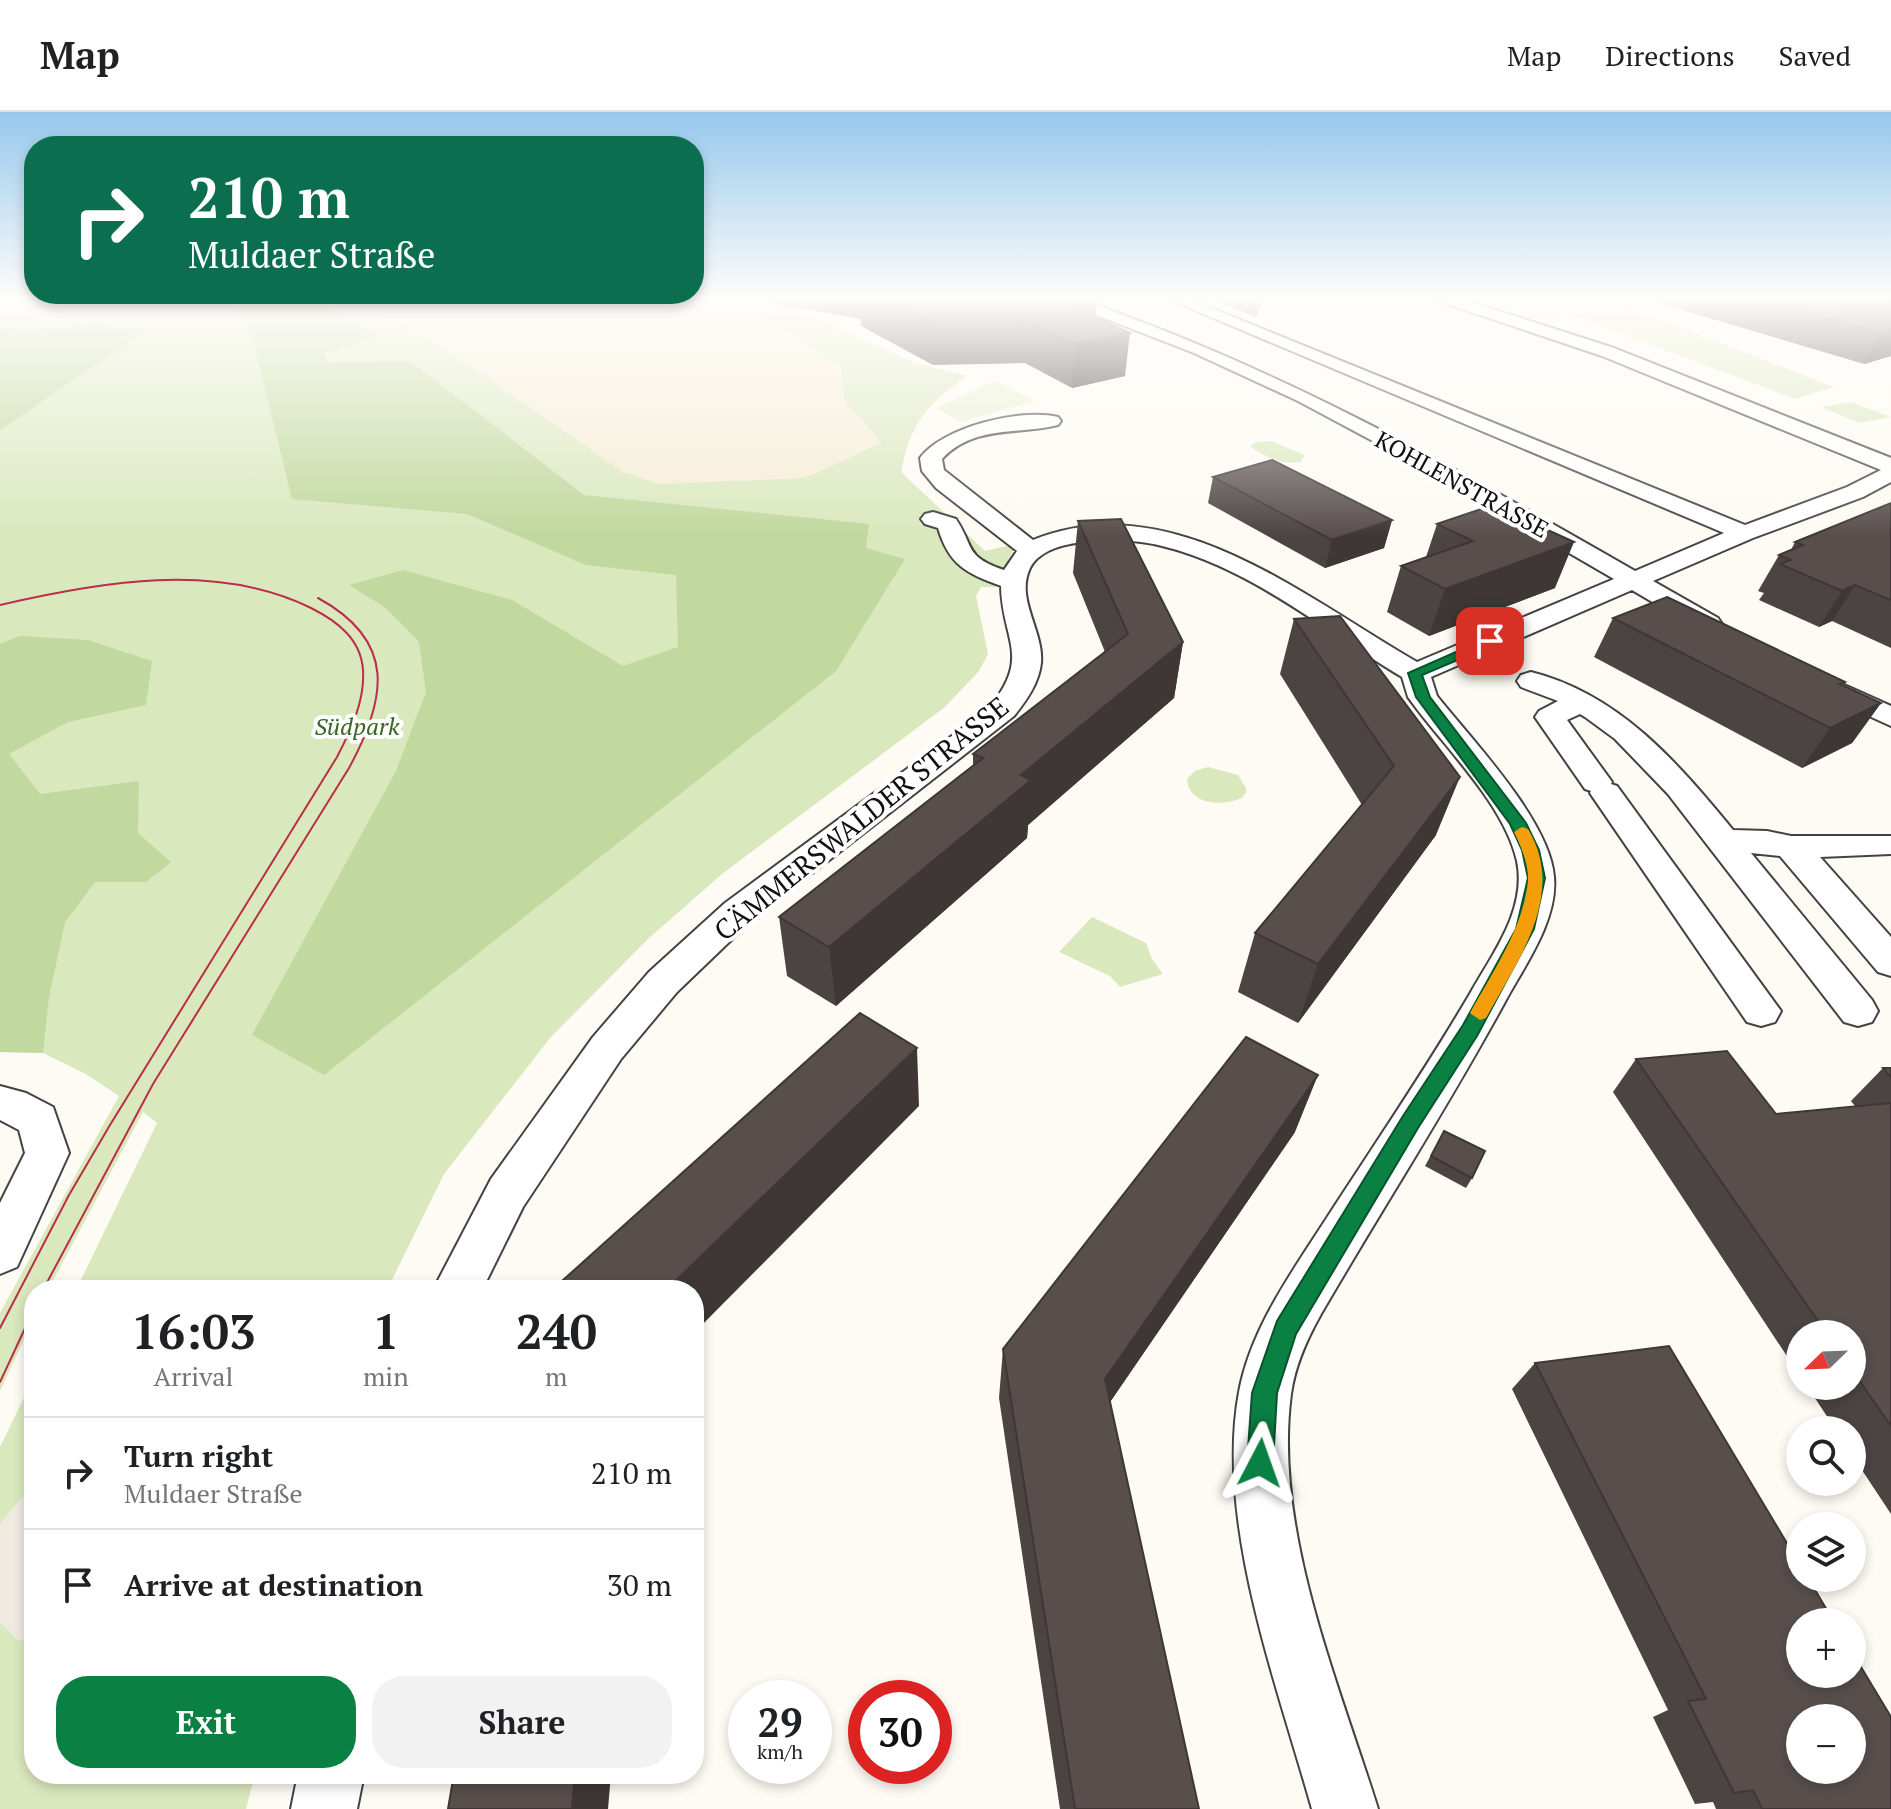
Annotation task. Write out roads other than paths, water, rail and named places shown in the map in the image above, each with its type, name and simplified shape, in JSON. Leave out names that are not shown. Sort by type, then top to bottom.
[{"type":"street","name":"KOHLENSTRASSE","points":[[1264,378],[1389,442],[1735,638]]},
{"type":"street","points":[[1369,378],[1745,533]]},
{"type":"street","points":[[1674,378],[1891,466]]},
{"type":"street","points":[[1243,390],[1273,382]]},
{"type":"street","points":[[1023,566],[933,471],[931,458],[941,444],[953,438],[996,427],[1051,421]]},
{"type":"street","points":[[1415,673],[1500,648],[1633,581],[1891,473]]},
{"type":"street","points":[[1825,503],[1861,516]]},
{"type":"street","points":[[933,519],[948,524],[956,549],[977,569],[1023,566],[1055,540],[1097,532],[1131,533],[1178,541],[1243,571],[1415,673],[1423,697],[1518,823],[1530,850],[1537,878],[1525,929],[1470,1030],[1410,1122],[1285,1329],[1265,1393],[1260,1463],[1278,1578],[1345,1809]]},
{"type":"street","name":"CÄMMERSWALDER STRASSE","points":[[462,1280],[507,1193],[607,1048],[663,982],[738,912],[998,716],[1018,692],[1028,661],[1023,566]]},
{"type":"street","points":[[1500,648],[1531,681],[1552,686],[1623,732],[1693,800],[1858,1011]]},
{"type":"street","points":[[1803,674],[1891,717]]},
{"type":"street","points":[[1580,702],[1550,717],[1761,1011]]},
{"type":"street","points":[[1605,792],[1693,800]]},
{"type":"street","points":[[1860,818],[1888,848]]},
{"type":"street","points":[[1723,841],[1767,842],[1791,847],[1888,848]]},
{"type":"street","points":[[1791,847],[1891,962]]},
{"type":"street","points":[[0,1252],[47,1153],[19,1112]]},
{"type":"street","points":[[324,1809],[329,1784]]},
{"type":"tram line","points":[[0,605],[117,583],[197,580],[236,584],[274,593],[330,619],[353,640],[363,670],[362,693],[356,715],[337,757],[110,1125],[25,1280]]},
{"type":"tram line","points":[[48,1280],[153,1084],[349,768],[362,742],[377,695],[373,652],[362,633],[344,615],[318,598]]},
{"type":"tram line","points":[[0,1328],[24,1282]]},
{"type":"tram line","points":[[0,1382],[24,1330]]},
{"type":"park label","name":"Südpark","points":[[357,726]]}]
